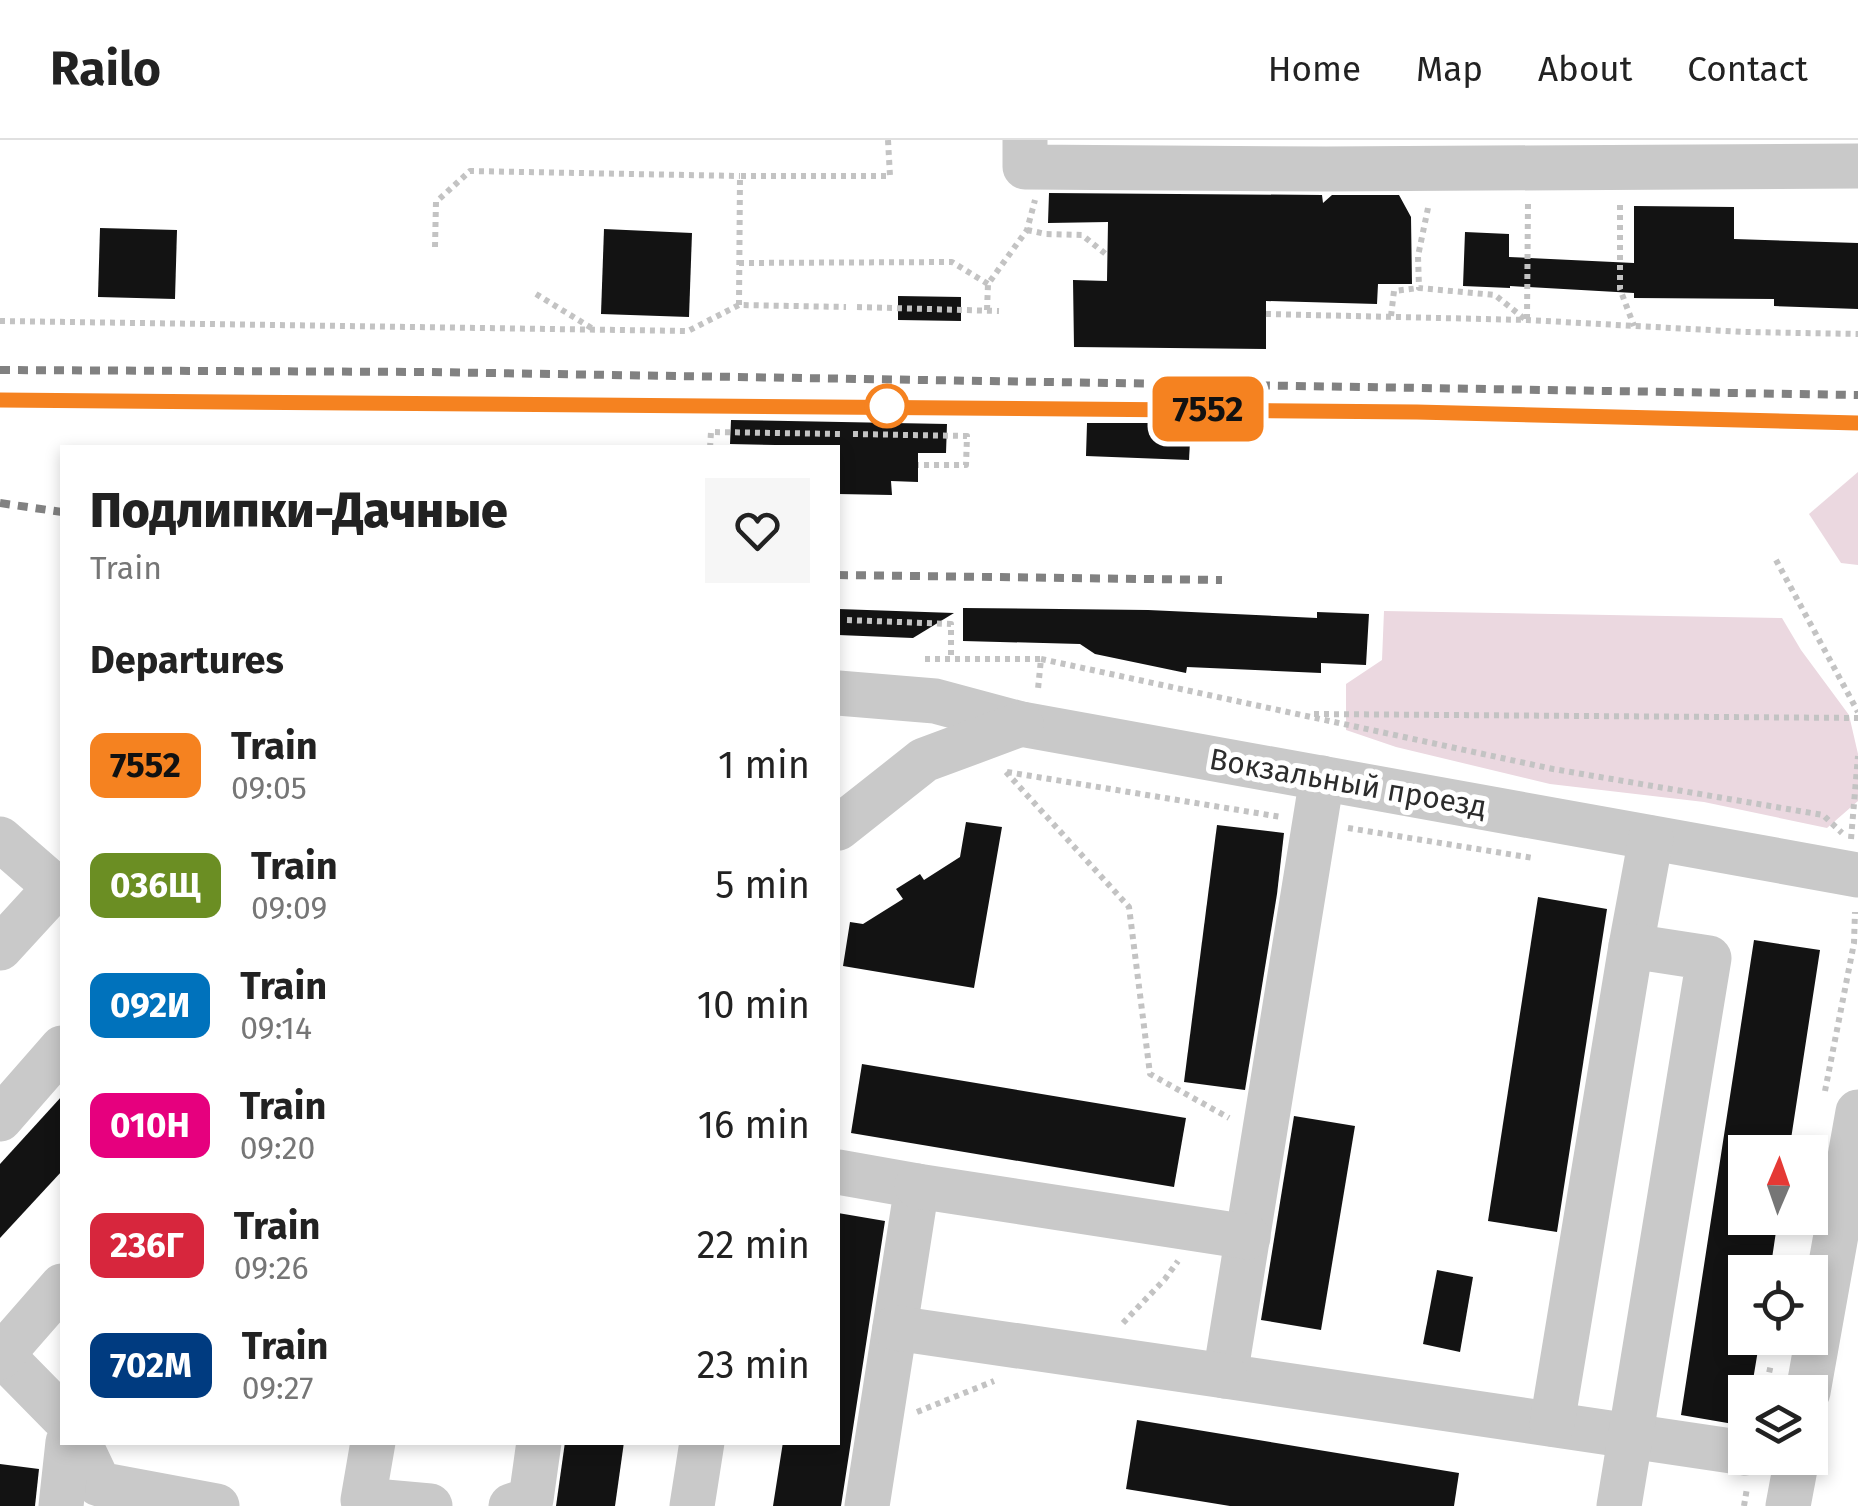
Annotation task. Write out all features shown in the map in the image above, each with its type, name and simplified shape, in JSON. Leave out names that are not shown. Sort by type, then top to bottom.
[{"type":"street","points":[[1025,154],[1365,154],[1528,168],[1622,167],[1765,153],[1858,166]]},
{"type":"street","name":"Вокзальный проезд","points":[[840,693],[1029,707],[1322,778],[1651,838],[1856,868]]},
{"type":"street","points":[[924,760],[935,701]]},
{"type":"street","points":[[840,826],[924,760],[1029,707]]},
{"type":"street","points":[[1225,1376],[1322,778]]},
{"type":"street","points":[[1552,1424],[1651,838]]},
{"type":"street","points":[[0,839],[59,890],[0,948]]},
{"type":"street","points":[[1619,1506],[1709,958],[1631,946]]},
{"type":"street","points":[[0,1119],[60,1050]]},
{"type":"street","points":[[1816,1375],[1839,1329],[1841,1102]]},
{"type":"street","points":[[840,1172],[1248,1237]]},
{"type":"street","points":[[867,1506],[917,1186]]},
{"type":"street","points":[[60,1288],[5,1343],[60,1413]]},
{"type":"street","points":[[895,1328],[1728,1450]]},
{"type":"street","points":[[69,1445],[86,1499]]},
{"type":"street","points":[[79,1445],[86,1499]]},
{"type":"street","points":[[373,1445],[353,1503],[430,1506]]},
{"type":"street","points":[[511,1506],[530,1499],[539,1445]]},
{"type":"street","points":[[692,1506],[702,1445]]},
{"type":"street","points":[[1788,1506],[1789,1475]]},
{"type":"street","points":[[86,1499],[217,1506]]},
{"type":"path","points":[[436,247],[436,202],[470,171],[890,176],[888,140]]},
{"type":"path","points":[[1622,167],[1620,289],[1634,326]]},
{"type":"path","points":[[1527,320],[1528,168]]},
{"type":"path","points":[[739,305],[740,176]]},
{"type":"path","points":[[1419,288],[1418,256],[1428,208]]},
{"type":"path","points":[[987,310],[988,284],[1027,230],[1082,235],[1107,255]]},
{"type":"path","points":[[739,262],[952,262],[988,284]]},
{"type":"path","points":[[1390,316],[1394,291],[1419,288],[1495,296],[1527,320]]},
{"type":"path","points":[[536,294],[594,330]]},
{"type":"path","points":[[0,322],[688,331],[739,305],[846,307]]},
{"type":"path","points":[[857,307],[999,310]]},
{"type":"path","points":[[1266,314],[1858,334]]},
{"type":"path","points":[[710,445],[711,432],[841,434]]},
{"type":"path","points":[[853,434],[967,436],[966,465],[918,465]]},
{"type":"path","points":[[1297,714],[1858,715],[1776,560]]},
{"type":"path","points":[[846,620],[951,624],[951,659]]},
{"type":"path","points":[[913,659],[1042,659],[1554,769],[1823,815],[1856,868]]},
{"type":"path","points":[[1029,707],[1042,659]]},
{"type":"path","points":[[1841,1102],[1854,943],[1858,756]]},
{"type":"path","points":[[1228,1134],[1230,1117],[1150,1074],[1129,907],[1006,772],[1547,861]]},
{"type":"path","points":[[1116,1331],[1165,1279],[1201,1229]]},
{"type":"path","points":[[879,1428],[1008,1375]]},
{"type":"shaded area","points":[[1858,472],[1858,565],[1841,563],[1809,514]]},
{"type":"shaded area","points":[[1384,611],[1782,618],[1849,715],[1858,754],[1858,801],[1827,828],[1704,802],[1550,784],[1396,747],[1346,730],[1346,684],[1382,660]]},
{"type":"building","points":[[1049,193],[1322,195],[1323,203],[1332,195],[1399,195],[1411,217],[1412,284],[1378,284],[1377,304],[1266,301],[1266,349],[1074,347],[1073,280],[1107,281],[1108,222],[1048,223]]},
{"type":"building","points":[[1634,206],[1734,207],[1734,239],[1858,243],[1858,309],[1774,306],[1774,299],[1634,298],[1634,293],[1463,286],[1465,232],[1509,234],[1509,257],[1634,263]]},
{"type":"building","points":[[100,228],[177,230],[175,299],[98,297]]},
{"type":"building","points":[[604,229],[692,233],[689,317],[601,314]]},
{"type":"building","points":[[898,296],[961,297],[961,321],[898,320]]},
{"type":"building","points":[[731,420],[947,424],[946,453],[918,453],[918,482],[891,481],[892,495],[840,494],[840,445],[730,444]]},
{"type":"building","points":[[1087,423],[1191,423],[1189,460],[1086,456]]},
{"type":"building","points":[[963,608],[1148,610],[1317,618],[1317,612],[1369,614],[1366,665],[1321,663],[1321,673],[1187,667],[1186,673],[1095,654],[1080,644],[963,641]]},
{"type":"building","points":[[840,609],[954,613],[913,638],[840,635]]},
{"type":"building","points":[[966,822],[1002,827],[974,988],[843,966],[850,922],[863,924],[903,899],[896,889],[920,874],[924,880],[960,857]]},
{"type":"building","points":[[1217,825],[1284,833],[1245,1090],[1184,1082]]},
{"type":"building","points":[[1538,897],[1607,909],[1557,1232],[1488,1221]]},
{"type":"building","points":[[1754,940],[1820,950],[1792,1135],[1728,1135],[1728,1235],[1775,1235],[1773,1255],[1728,1255],[1728,1355],[1757,1355],[1754,1375],[1728,1375],[1728,1423],[1681,1415]]},
{"type":"building","points":[[862,1064],[1186,1118],[1174,1187],[851,1133]]},
{"type":"building","points":[[60,1098],[60,1173],[0,1238],[0,1164]]},
{"type":"building","points":[[1294,1116],[1355,1126],[1321,1330],[1261,1320]]},
{"type":"building","points":[[840,1213],[885,1221],[841,1506],[773,1506],[783,1445],[840,1445]]},
{"type":"building","points":[[1437,1270],[1473,1277],[1460,1352],[1423,1344]]},
{"type":"building","points":[[1137,1420],[1459,1473],[1454,1506],[1230,1506],[1126,1489]]},
{"type":"building","points":[[565,1445],[624,1445],[615,1506],[556,1506]]},
{"type":"building","points":[[0,1464],[39,1469],[35,1506],[0,1506]]},
{"type":"railway","points":[[0,370],[427,372],[1858,395]]},
{"type":"railway","points":[[0,400],[1417,412],[1858,423]]},
{"type":"railway","points":[[0,503],[60,512]]},
{"type":"railway","points":[[840,575],[1222,580]]},
{"type":"train","name":"7552","points":[[0,400],[1417,412],[1858,423]]}]
